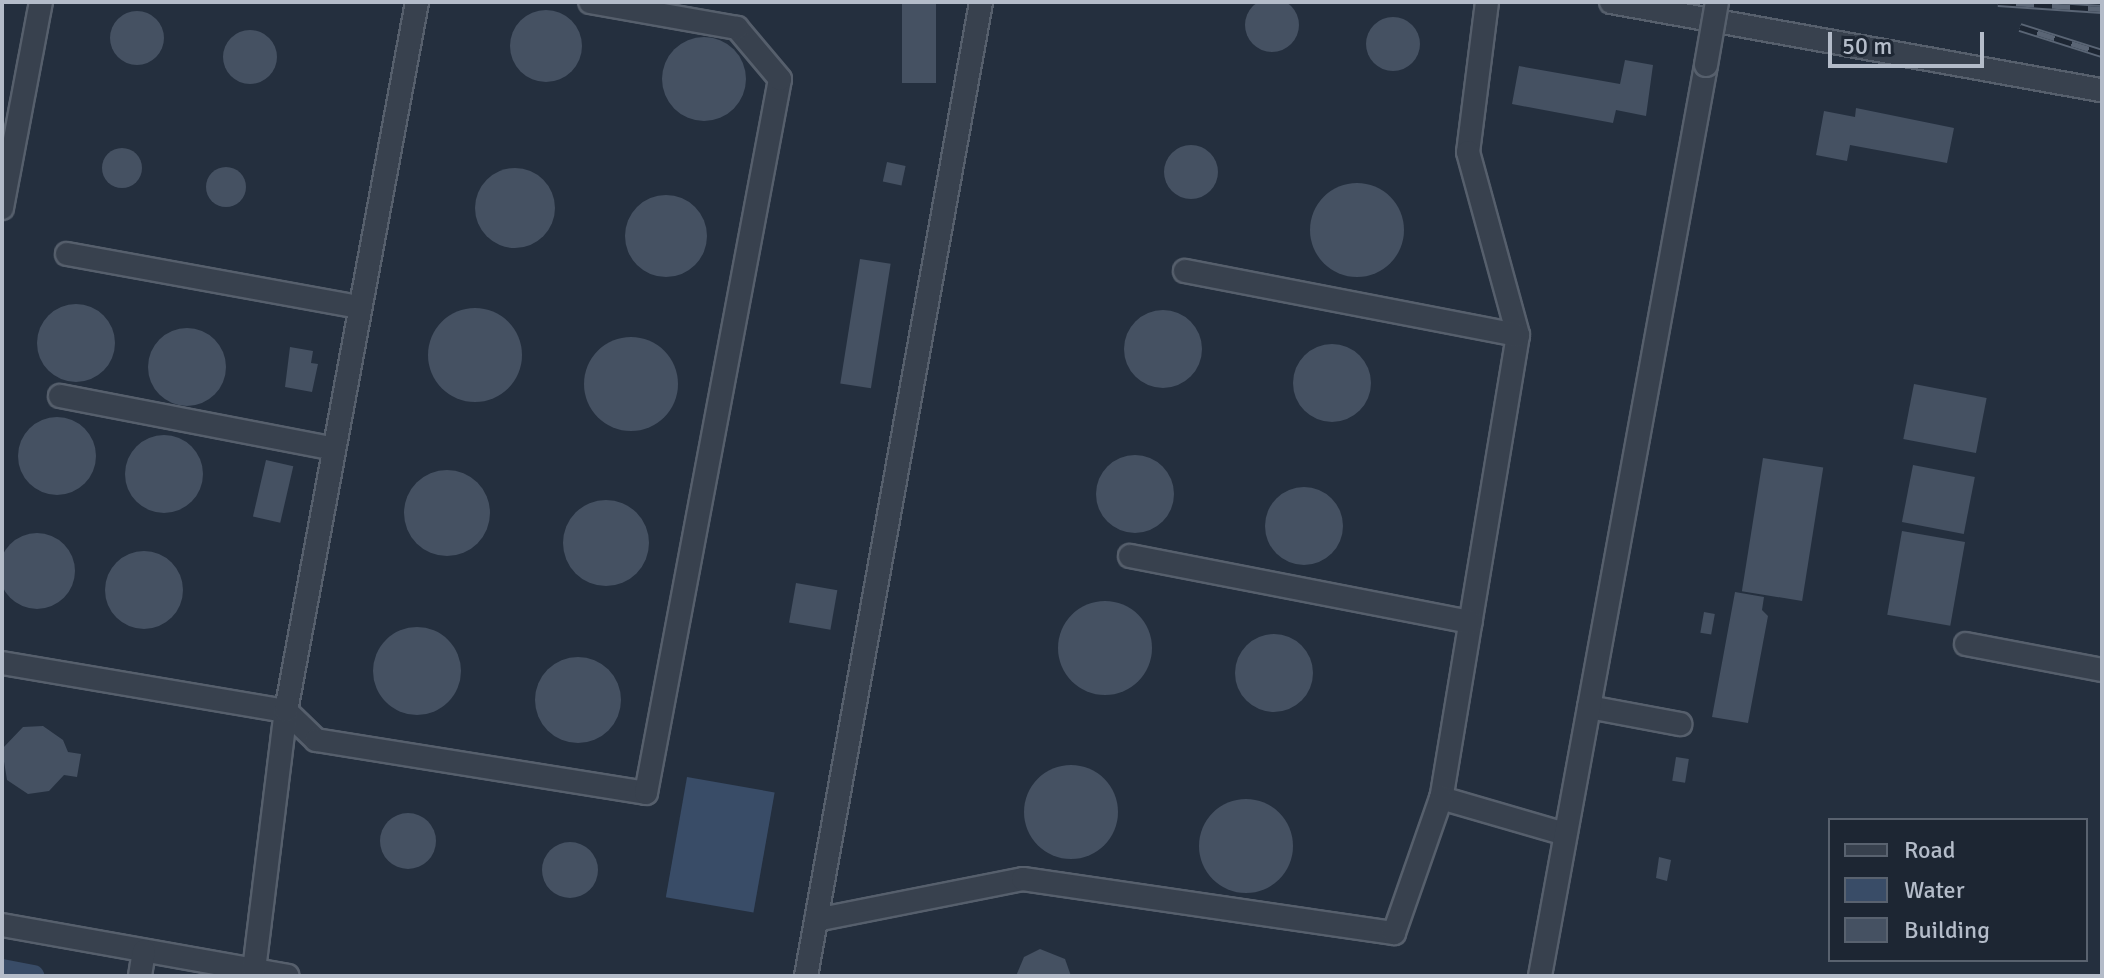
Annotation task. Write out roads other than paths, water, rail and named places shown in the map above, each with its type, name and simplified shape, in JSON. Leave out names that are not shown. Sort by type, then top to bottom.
[{"type":"lane","points":[[2,208],[41,2]]},
{"type":"lane","points":[[254,970],[286,711],[417,2]]},
{"type":"lane","points":[[2,663],[286,711],[316,740],[646,793],[780,79],[737,28],[590,2]]},
{"type":"lane","points":[[806,976],[981,2]]},
{"type":"lane","points":[[816,920],[1023,879],[1394,933],[1441,798],[1518,335],[1468,152],[1487,2]]},
{"type":"lane","points":[[1611,2],[2102,90]]},
{"type":"lane","points":[[1540,976],[1717,2]]},
{"type":"lane","points":[[67,254],[360,307]]},
{"type":"lane","points":[[1185,271],[1518,335]]},
{"type":"lane","points":[[60,396],[334,449]]},
{"type":"lane","points":[[1130,556],[1471,622]]},
{"type":"lane","points":[[1966,644],[2102,670]]},
{"type":"lane","points":[[1589,707],[1680,724]]},
{"type":"lane","points":[[1441,798],[1565,834]]},
{"type":"lane","points":[[2,925],[287,976]]},
{"type":"lane","points":[[140,976],[144,951]]},
{"type":"water","points":[[687,777],[775,792],[753,913],[666,897]]},
{"type":"waterway","points":[[2,970],[33,976]]},
{"type":"railway","points":[[1998,2],[2102,9]]},
{"type":"railway","points":[[2020,27],[2102,53]]}]
